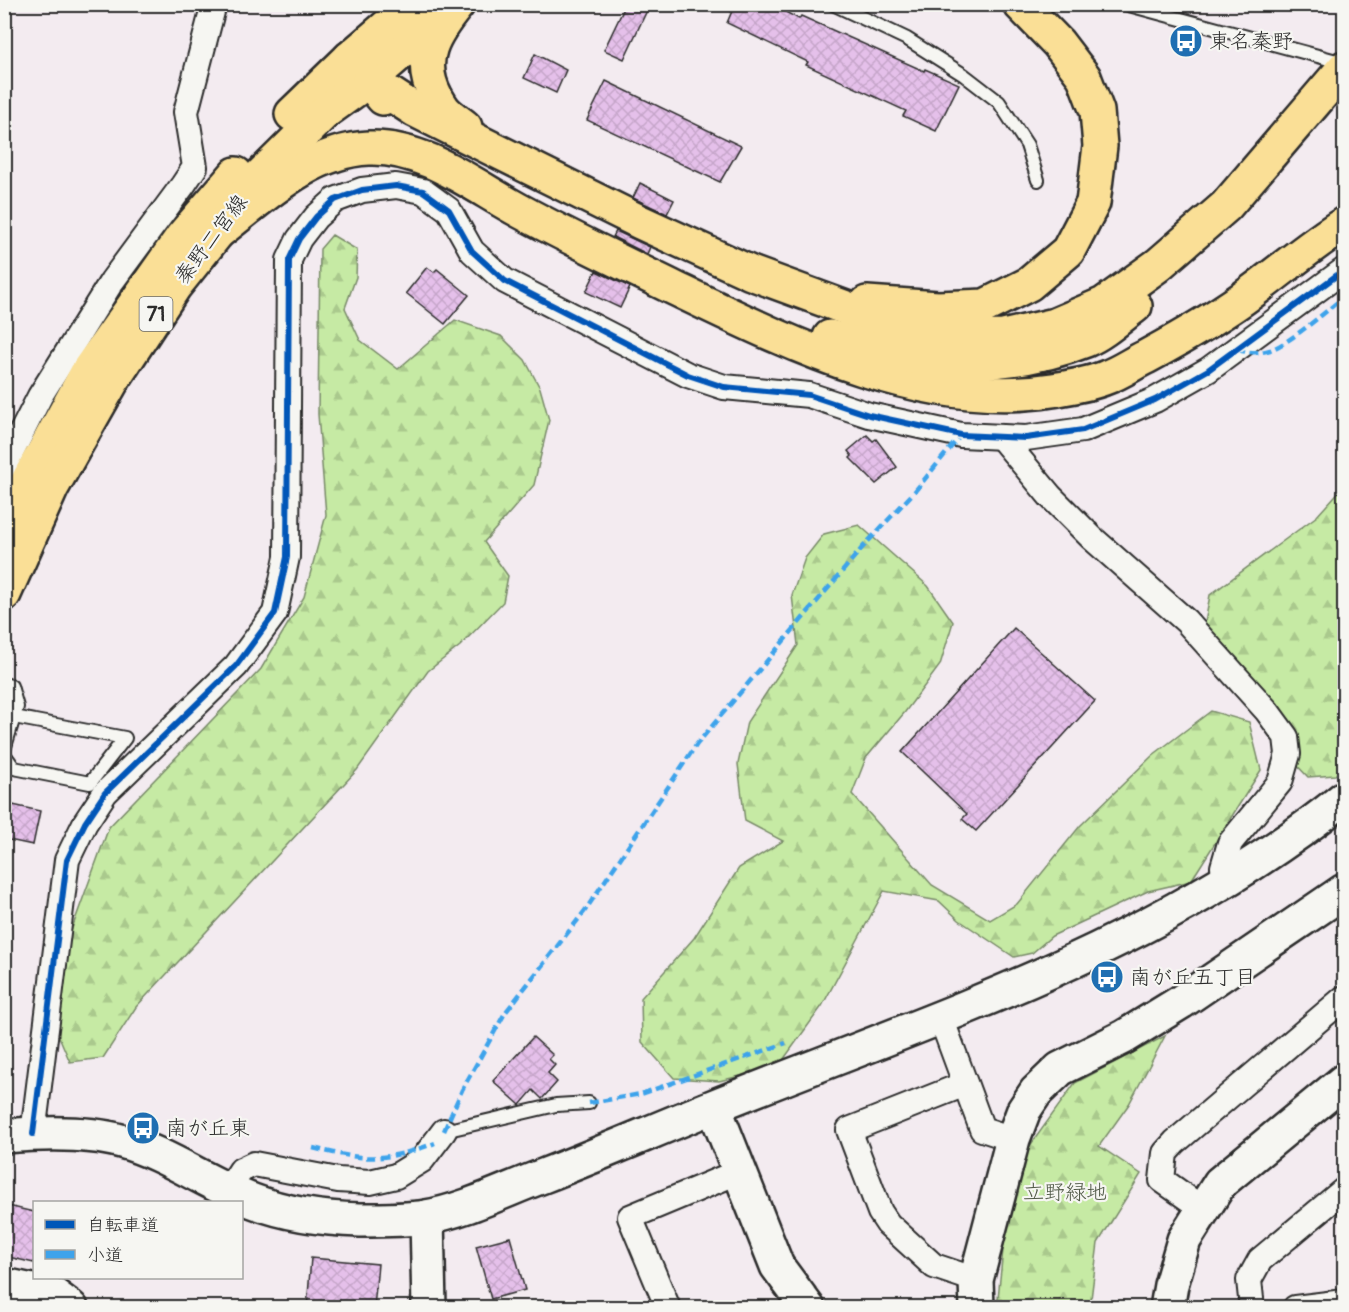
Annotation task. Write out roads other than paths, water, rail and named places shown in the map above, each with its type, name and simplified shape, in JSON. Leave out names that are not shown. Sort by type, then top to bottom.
[{"type":"main road","name":"秦野二宮線","points":[[4,594],[52,487],[111,383],[174,287],[254,182],[326,111],[414,4]]},
{"type":"main road","name":"秦野二宮線","points":[[4,534],[24,488],[88,369],[182,237],[267,139],[359,69],[457,4]]},
{"type":"main road","points":[[457,4],[431,42],[427,63],[431,88],[444,111],[497,151]]},
{"type":"main road","points":[[823,300],[938,308],[985,306],[1029,284],[1068,250],[1093,203],[1100,146],[1097,111],[1084,77],[1058,43],[1020,4]]},
{"type":"main road","points":[[359,69],[415,110],[650,227],[751,273],[823,300],[898,327],[949,339],[1003,337],[1055,325],[1104,304],[1158,265],[1226,206],[1344,68]]},
{"type":"main road","points":[[359,69],[401,118],[495,192],[534,219]]},
{"type":"main road","points":[[708,304],[900,354],[928,359],[975,362],[1030,357],[1088,339],[1165,285],[1238,220],[1344,103]]},
{"type":"main road","points":[[218,232],[271,191],[328,157],[368,148],[387,149],[421,157],[438,165],[534,219],[708,304],[820,353],[914,384],[968,394],[994,394],[1051,390],[1105,378],[1183,337],[1251,293],[1314,243],[1344,224]]},
{"type":"street","points":[[4,467],[40,396],[112,281],[195,167],[186,112],[214,4]]},
{"type":"street","points":[[1344,270],[1208,370],[1155,400],[1083,430],[1026,438],[961,435],[869,415],[809,395],[724,387],[688,375],[505,281],[472,251],[449,210],[423,191],[396,186],[362,190],[335,200],[316,217],[299,239],[289,260],[286,557],[275,613],[236,666],[105,793],[85,823],[67,860],[19,1135],[88,1136],[117,1140],[151,1151],[255,1202],[329,1218],[372,1220],[427,1216],[481,1200],[941,1018],[1066,966],[1159,920],[1226,881],[1280,846],[1344,798]]},
{"type":"street","points":[[1001,437],[1058,505],[1186,621],[1267,711],[1286,737],[1288,754],[1280,782],[1230,843],[1223,867],[1226,881]]},
{"type":"street","points":[[965,1084],[849,1130],[880,1212],[888,1224],[934,1266],[977,1294],[1013,1139],[1023,1110],[1036,1092],[1060,1069],[1124,1037],[1181,1002],[1344,891]]},
{"type":"street","points":[[1203,1209],[1162,1180],[1165,1153],[1174,1142],[1344,998]]},
{"type":"street","points":[[941,1018],[982,1129],[1013,1139]]},
{"type":"street","points":[[1167,1308],[1177,1260],[1184,1240],[1221,1183],[1342,1087]]},
{"type":"street","points":[[714,1107],[777,1266],[808,1308]]},
{"type":"street","points":[[228,1190],[241,1170],[254,1164],[338,1180],[370,1182],[396,1176],[422,1160],[444,1131]]},
{"type":"street","points":[[668,1308],[630,1217],[738,1172]]},
{"type":"street","points":[[1252,1308],[1249,1280],[1260,1260],[1344,1190]]},
{"type":"street","points":[[427,1216],[429,1308]]},
{"type":"street","points":[[4,1285],[55,1296],[72,1308]]},
{"type":"street","points":[[1295,1308],[1344,1302]]},
{"type":"lane","points":[[833,4],[907,39],[964,75],[999,102],[1027,145],[1038,180]]},
{"type":"lane","points":[[1125,4],[1344,63]]},
{"type":"lane","points":[[4,684],[11,686],[15,712],[4,752],[14,768],[90,783],[125,738]]},
{"type":"lane","points":[[15,712],[125,738],[144,755]]},
{"type":"lane","points":[[444,1131],[556,1106],[589,1103]]},
{"type":"place","name":"東名秦野","points":[[1186,41]]},
{"type":"place","name":"南が丘五丁目","points":[[1107,977]]},
{"type":"place","name":"南が丘東","points":[[143,1128]]},
{"type":"park label","name":"立野緑地","points":[[1065,1192]]}]
